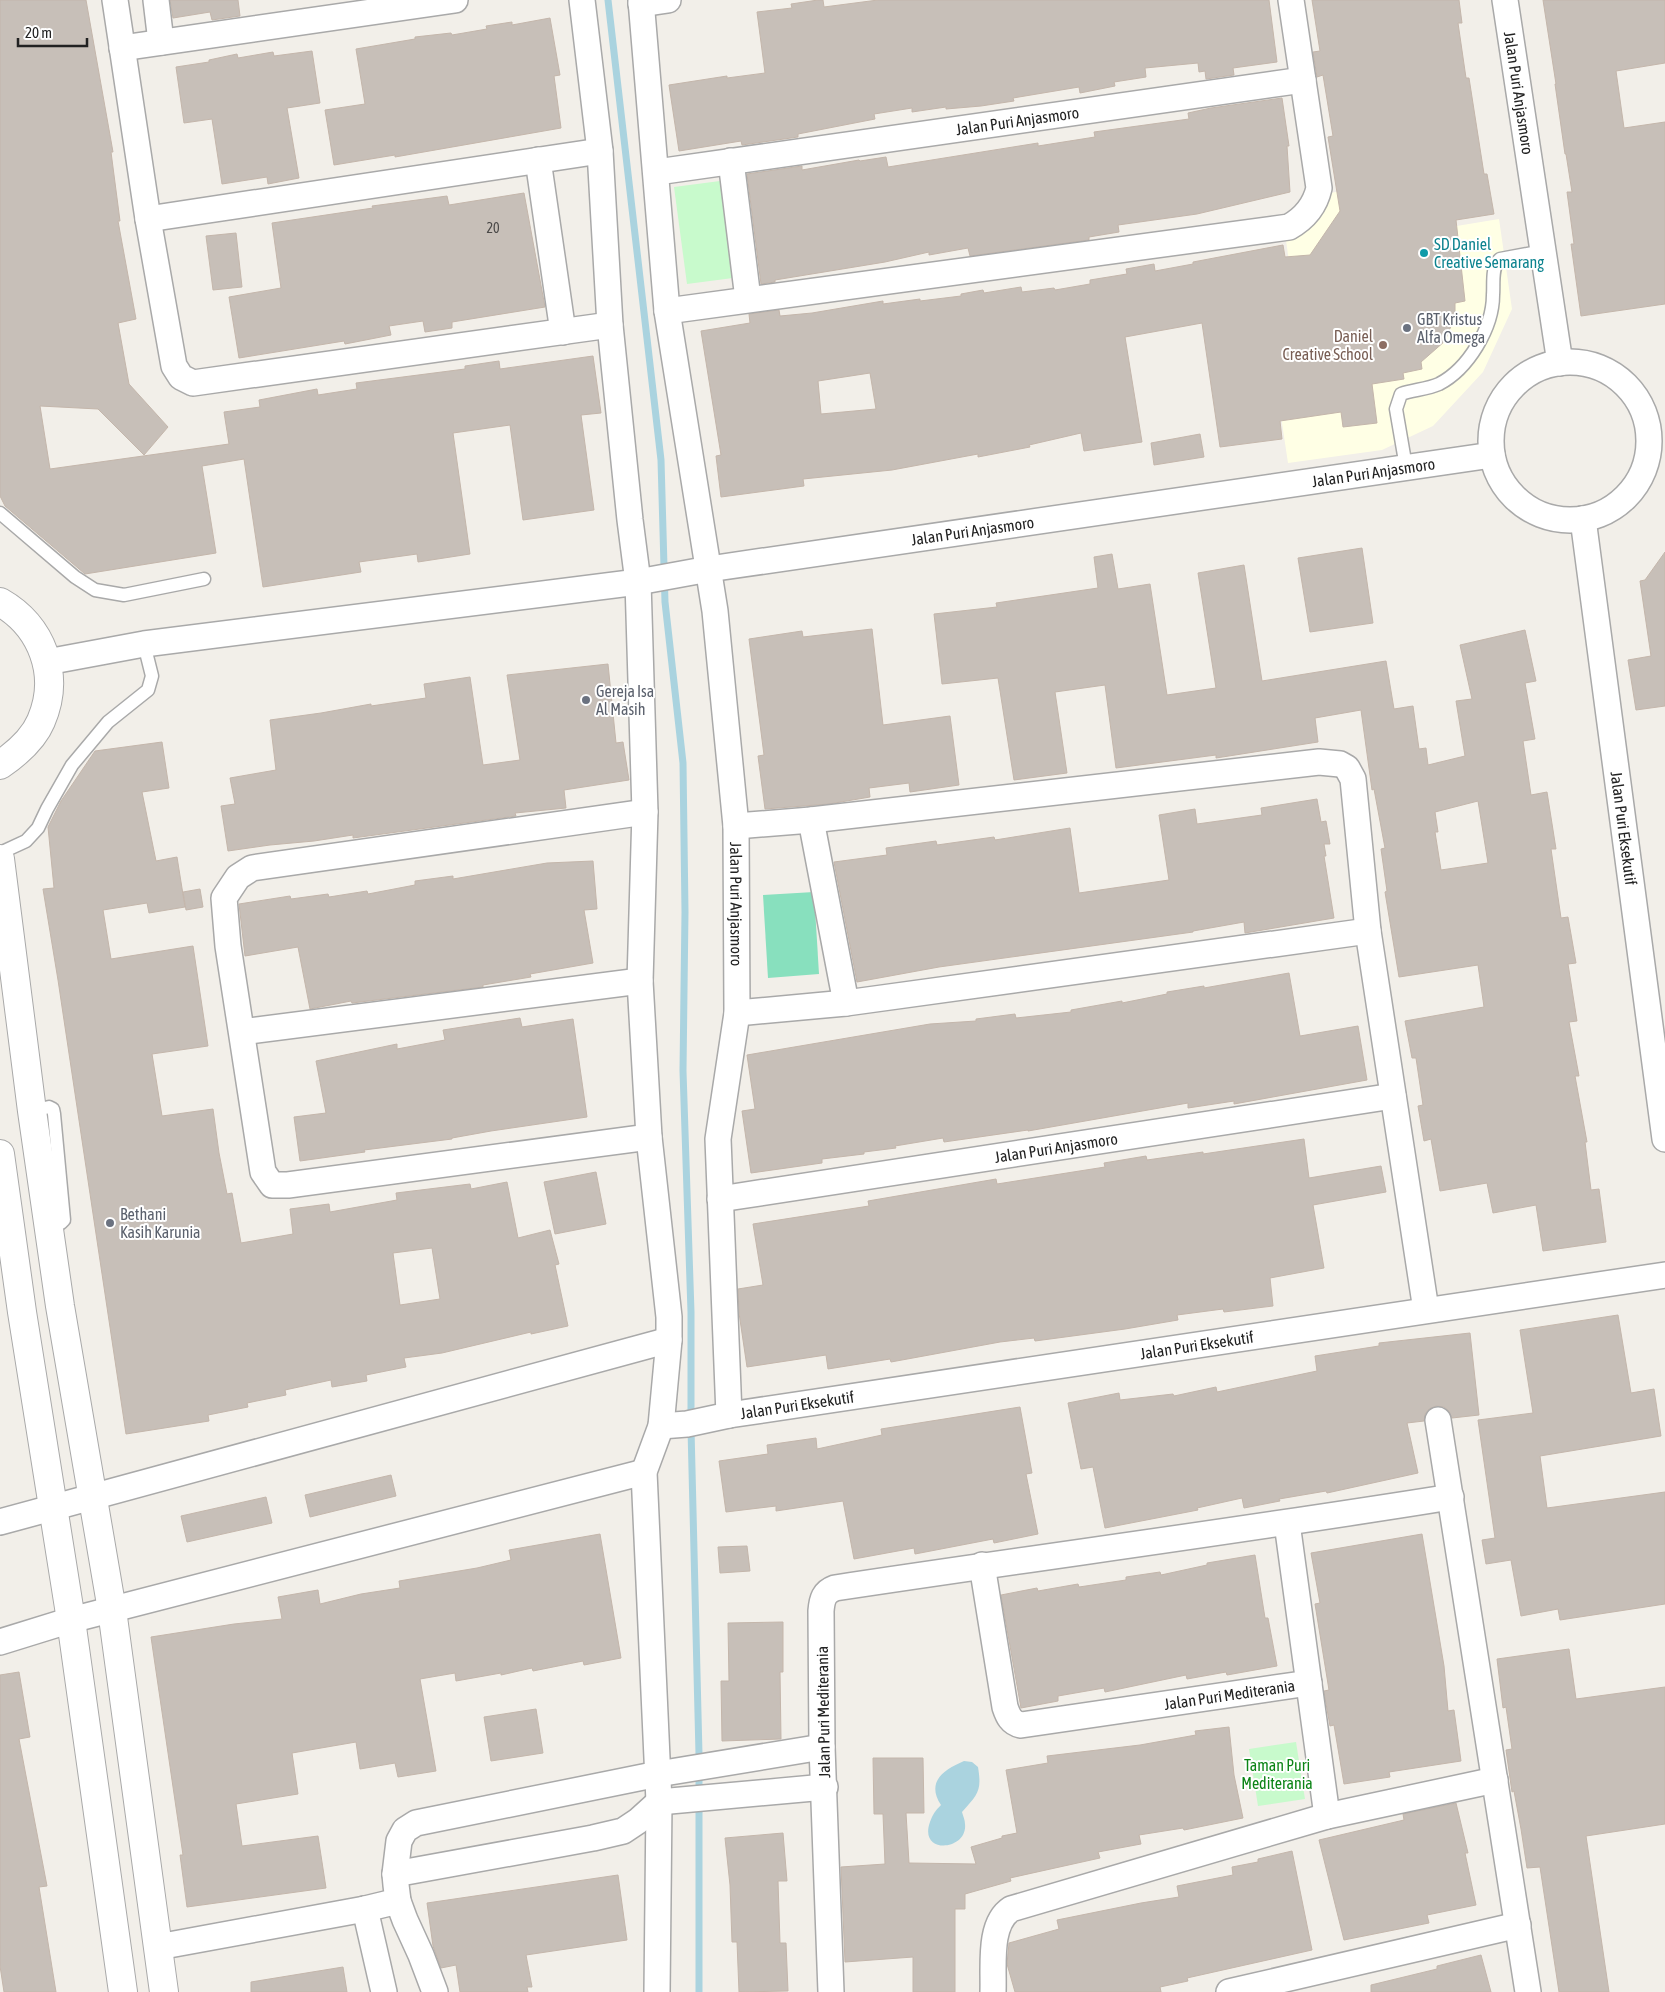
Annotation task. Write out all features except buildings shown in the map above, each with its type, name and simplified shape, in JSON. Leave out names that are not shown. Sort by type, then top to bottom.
[{"type":"street","points":[[115,0],[148,219],[174,366],[181,377],[193,383],[610,325]]},
{"type":"street","points":[[156,0],[162,42]]},
{"type":"street","points":[[122,48],[455,0]]},
{"type":"street","points":[[582,0],[600,151],[610,325],[630,520],[644,581],[645,812],[640,981],[649,1137],[669,1317],[669,1340],[661,1426],[644,1472],[659,1802],[657,1992]]},
{"type":"street","points":[[47,662],[144,644],[644,581],[701,571],[667,311],[657,172],[641,2],[668,0]]},
{"type":"street","points":[[667,311],[1290,227],[1309,211],[1319,188],[1291,0]]},
{"type":"street","name":"Jalan Puri Anjasmoro","points":[[1505,0],[1560,363]]},
{"type":"street","name":"Jalan Puri Anjasmoro","points":[[657,172],[1303,80]]},
{"type":"street","points":[[148,219],[600,151]]},
{"type":"street","points":[[538,160],[563,332]]},
{"type":"street","points":[[731,161],[748,299]]},
{"type":"street","points":[[1560,363],[1586,364],[1611,373],[1631,390],[1657,439],[1638,482],[1624,499],[1604,512],[1582,519],[1558,519],[1534,512],[1515,498],[1500,478],[1492,455],[1492,429],[1500,405],[1505,398],[1515,385],[1536,370],[1560,363]]},
{"type":"street","name":"Jalan Puri Anjasmoro","points":[[724,1416],[718,1138],[737,1013],[736,826],[715,611],[701,571],[1492,455]]},
{"type":"street","name":"Jalan Puri Eksekutif","points":[[1582,519],[1665,1139]]},
{"type":"street","points":[[0,602],[15,611],[36,633],[47,662],[49,692],[41,721],[24,746],[0,765],[0,774]]},
{"type":"street","name":"Jalan Puri Anjasmoro","points":[[736,826],[811,820],[1319,762],[1340,764],[1347,768],[1353,779],[1368,931],[1426,1310]]},
{"type":"street","points":[[645,812],[252,868],[238,877],[224,898],[228,946],[263,1172],[272,1185],[649,1137]]},
{"type":"street","points":[[811,820],[846,1003]]},
{"type":"street","points":[[0,859],[32,1110],[48,1143],[48,1225],[112,1610],[164,1992]]},
{"type":"street","points":[[737,1013],[846,1003],[1368,931]]},
{"type":"street","points":[[242,1032],[640,981]]},
{"type":"street","name":"Jalan Puri Anjasmoro","points":[[720,1199],[1393,1096]]},
{"type":"street","points":[[0,1154],[22,1312],[71,1620],[123,1992]]},
{"type":"street","name":"Jalan Puri Eksekutif","points":[[661,1426],[1665,1275]]},
{"type":"street","points":[[22,1312],[60,1306]]},
{"type":"street","points":[[0,1522],[669,1340]]},
{"type":"street","points":[[1438,1420],[1528,1992]]},
{"type":"street","points":[[0,1642],[71,1620],[644,1472]]},
{"type":"street","name":"Jalan Puri Mediterania","points":[[831,1992],[822,1747],[821,1611],[822,1600],[826,1593],[835,1588],[982,1565],[1287,1523],[1451,1497]]},
{"type":"street","name":"Jalan Puri Mediterania","points":[[1287,1523],[1327,1816]]},
{"type":"street","name":"Jalan Puri Mediterania","points":[[982,1565],[1005,1707],[1008,1715],[1017,1724],[1309,1683]]},
{"type":"street","points":[[434,1992],[422,1955],[398,1901],[395,1874],[399,1841],[405,1830],[416,1823],[658,1774],[822,1747]]},
{"type":"street","points":[[993,1992],[996,1928],[1001,1917],[1010,1909],[1327,1816],[1495,1780]]},
{"type":"street","points":[[395,1874],[623,1831],[638,1821],[659,1802],[824,1786]]},
{"type":"street","points":[[158,1947],[398,1901]]},
{"type":"street","points":[[364,1909],[384,1992]]},
{"type":"street","points":[[1231,1992],[1518,1925]]},
{"type":"lane","points":[[1406,467],[1396,409],[1402,394],[1439,384],[1464,364],[1485,332],[1493,301],[1494,272],[1497,261],[1543,251]]},
{"type":"lane","points":[[0,513],[75,577],[95,590],[124,595],[204,579]]},
{"type":"lane","points":[[0,853],[26,841],[38,828],[46,809],[72,765],[108,722],[148,690],[152,676],[144,644]]},
{"type":"shaded area","name":"Daniel Creative School","points":[[1381,184],[1390,237],[1499,219],[1512,309],[1483,372],[1433,426],[1382,450],[1288,463],[1266,317],[1296,312],[1285,233],[1330,193]]},
{"type":"green space","points":[[720,181],[733,278],[687,284],[674,187]]},
{"type":"green space","points":[[814,892],[819,974],[768,978],[763,895]]},
{"type":"green space","name":"Taman Puri Mediterania","points":[[1296,1742],[1305,1799],[1258,1806],[1249,1749]]},
{"type":"water","points":[[964,1761],[972,1762],[978,1767],[978,1792],[962,1812],[965,1824],[964,1833],[959,1840],[952,1844],[937,1844],[931,1840],[928,1833],[932,1817],[941,1805],[935,1790],[936,1783],[949,1768]]},
{"type":"waterway","points":[[608,0],[661,460],[665,602],[683,763],[685,912],[683,1071],[691,1312],[691,1418]]},
{"type":"waterway","points":[[691,1429],[699,1754],[699,1992]]},
{"type":"place","name":"SD Daniel Creative Semarang","points":[[1424,253]]},
{"type":"place","name":"GBT Kristus Alfa Omega","points":[[1407,328]]},
{"type":"place","name":"Daniel Creative School","points":[[1383,345]]},
{"type":"place","name":"Gereja Isa Al Masih","points":[[586,700]]},
{"type":"place","name":"Bethani Kasih Karunia","points":[[110,1223]]}]
